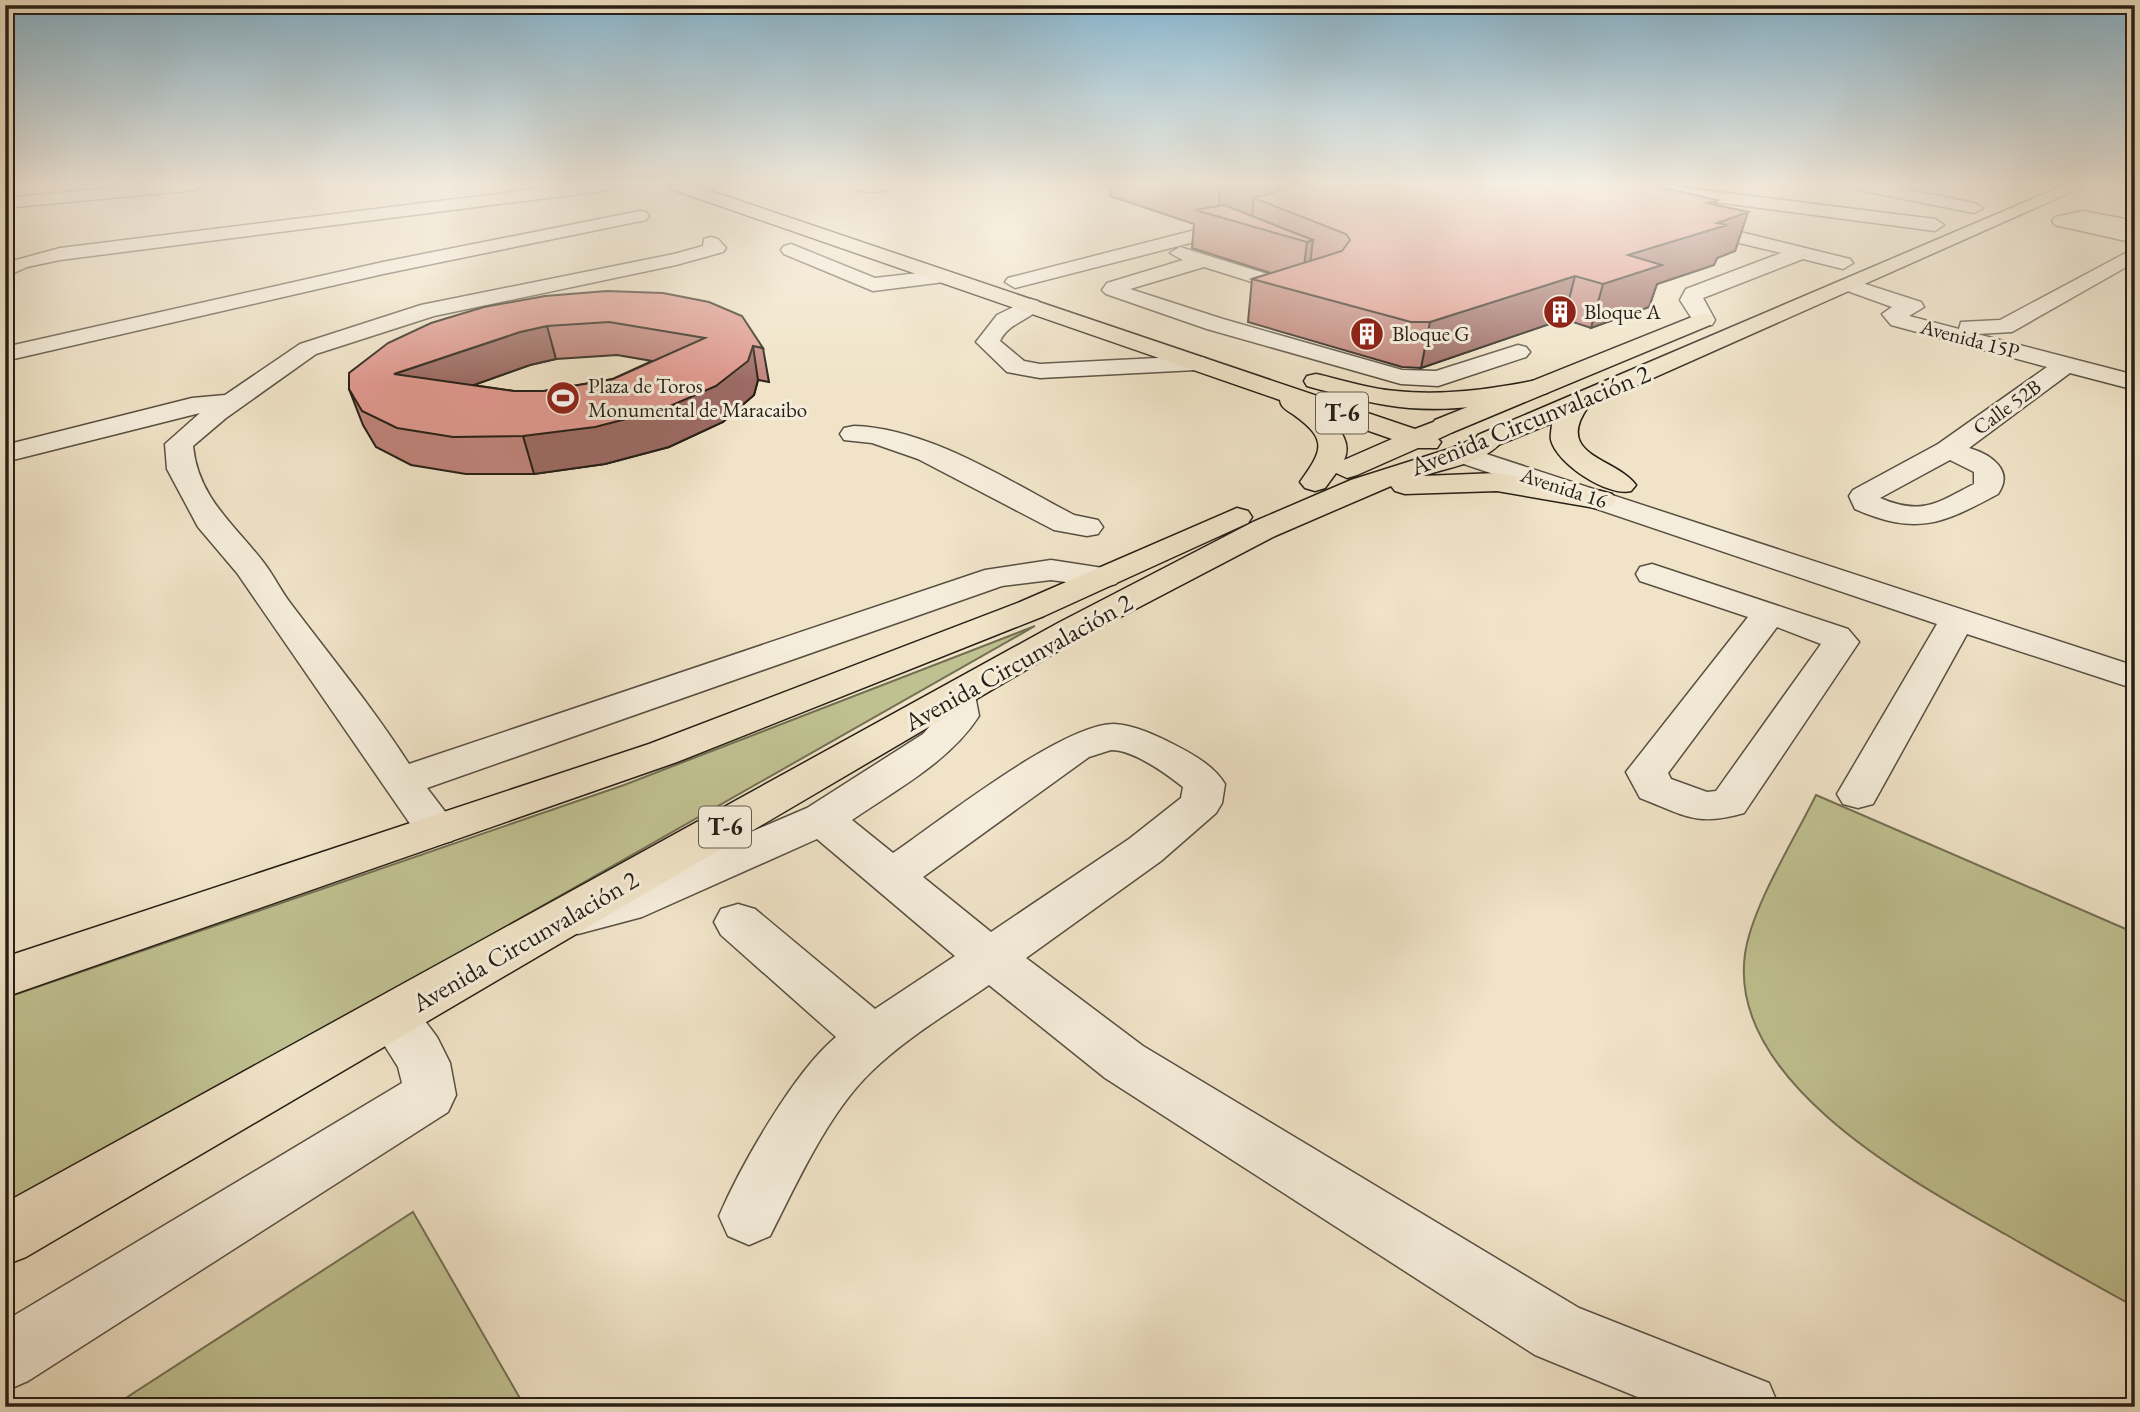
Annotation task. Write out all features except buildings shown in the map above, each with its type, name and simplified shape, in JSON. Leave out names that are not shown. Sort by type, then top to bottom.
[{"type":"main road","name":"Avenida 16","points":[[870,251],[1269,388],[1452,440]]},
{"type":"main road","name":"Avenida 16","points":[[922,251],[1301,378],[1452,440]]},
{"type":"main road","name":"Avenida Circunvalación 2","points":[[5,977],[663,753],[1032,609],[1315,482],[1578,403],[1846,274],[1906,251]]},
{"type":"main road","name":"Avenida Circunvalación 2","points":[[1805,278],[1846,274],[1868,253]]},
{"type":"main road","name":"Avenida Circunvalación 2","points":[[5,1236],[1070,630],[1264,529],[1361,486],[1452,440],[1538,388],[1729,309]]},
{"type":"main road","points":[[1301,378],[1394,399],[1435,401],[1487,398],[1538,388]]},
{"type":"main road","points":[[1269,388],[1317,419],[1332,444],[1334,452],[1315,482]]},
{"type":"main road","points":[[1578,403],[1565,420],[1565,441],[1611,492]]},
{"type":"main road","points":[[1361,486],[1497,482],[1611,492]]},
{"type":"street","points":[[5,271],[20,264],[85,251]]},
{"type":"street","points":[[5,354],[468,251]]},
{"type":"street","points":[[437,830],[400,782],[363,723],[274,605],[251,568],[214,527],[181,469],[179,444],[232,402],[309,349],[346,335],[429,310],[705,251]]},
{"type":"street","points":[[793,251],[873,285],[944,276]]},
{"type":"street","points":[[1015,282],[1139,251]]},
{"type":"street","points":[[1157,251],[1204,272]]},
{"type":"street","name":"Avenida 15P","points":[[1794,251],[1913,307],[1894,314],[1893,317],[1964,331],[2067,365],[2135,383]]},
{"type":"street","points":[[1704,320],[1691,300],[1694,294],[1809,251]]},
{"type":"street","points":[[1964,331],[2004,327],[2135,254]]},
{"type":"street","points":[[1276,293],[1241,272],[1204,272],[1113,290],[1143,301],[1180,301],[1370,370],[1425,380],[1447,377],[1518,352]]},
{"type":"street","points":[[1216,313],[1276,293],[1311,290]]},
{"type":"street","points":[[1030,306],[1014,313],[992,331],[988,342],[1016,367],[1040,371],[1196,363]]},
{"type":"street","name":"Calle 52B","points":[[1948,450],[2067,365]]},
{"type":"street","points":[[5,454],[192,406],[232,402]]},
{"type":"street","points":[[5,480],[199,429]]},
{"type":"street","points":[[854,434],[869,433],[911,448],[1066,523],[1087,527]]},
{"type":"street","name":"Avenida 16","points":[[1452,440],[2135,655]]},
{"type":"street","name":"Avenida 16","points":[[1611,492],[1838,579],[2135,678]]},
{"type":"street","points":[[400,782],[997,577],[1051,570],[1104,576]]},
{"type":"street","points":[[1652,574],[1788,619],[1835,637],[1840,642],[1729,803],[1704,807],[1655,788],[1647,772],[1765,619],[1788,619],[1838,579]]},
{"type":"street","points":[[1858,793],[1958,618]]},
{"type":"street","points":[[559,921],[625,905],[822,819],[937,743],[960,716],[956,695]]},
{"type":"street","points":[[749,1216],[780,1158],[828,1083],[873,1038],[1145,850],[1191,813],[1205,796],[1204,785],[1199,778],[1121,738],[1093,740],[1075,748],[891,877]]},
{"type":"street","points":[[822,819],[990,958],[1124,1062],[1558,1332],[1745,1407]]},
{"type":"street","points":[[738,922],[873,1038]]},
{"type":"street","points":[[5,1358],[429,1095],[430,1085],[418,1054],[392,1017]]},
{"type":"green space","points":[[1035,626],[5,1211],[5,998],[624,785]]},
{"type":"green space","points":[[1816,795],[2135,933],[2135,1307],[1967,1212],[1878,1156],[1834,1122],[1795,1085],[1765,1044],[1747,1001],[1745,954],[1749,935],[1765,894]]},
{"type":"green space","points":[[413,1212],[525,1407],[112,1407]]},
{"type":"place","name":"Bloque A","points":[[1560,312]]},
{"type":"place","name":"Bloque G","points":[[1367,334]]},
{"type":"place","name":"Plaza de Toros Monumental de Maracaibo","points":[[563,398]]}]
